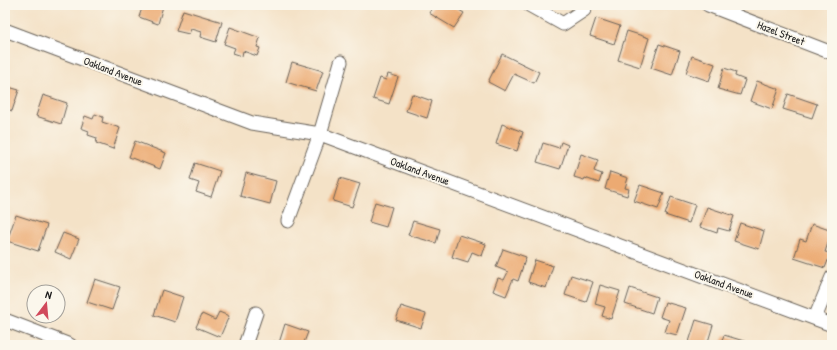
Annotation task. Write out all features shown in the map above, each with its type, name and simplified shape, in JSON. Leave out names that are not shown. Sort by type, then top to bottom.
[{"type":"street","points":[[529,5],[563,24],[584,10],[586,5]]},
{"type":"street","name":"Hazel Street","points":[[708,5],[832,53]]},
{"type":"street","name":"Oakland Avenue","points":[[5,30],[252,123],[320,134],[832,325]]},
{"type":"street","points":[[288,221],[320,134],[341,62]]},
{"type":"street","points":[[815,318],[832,277]]},
{"type":"street","points":[[245,345],[256,313]]},
{"type":"street","points":[[5,320],[70,345]]},
{"type":"building","points":[[143,5],[163,6],[158,24],[139,17]]},
{"type":"building","points":[[434,5],[451,5],[464,13],[454,28],[429,13]]},
{"type":"building","points":[[183,10],[222,22],[216,42],[200,37],[201,32],[191,29],[189,34],[176,31]]},
{"type":"building","points":[[596,18],[620,26],[614,44],[590,36]]},
{"type":"building","points":[[230,27],[260,38],[257,47],[260,48],[257,56],[243,51],[242,56],[233,53],[235,48],[224,44]]},
{"type":"building","points":[[627,31],[649,38],[640,67],[618,60]]},
{"type":"building","points":[[659,44],[680,51],[672,75],[651,68]]},
{"type":"building","points":[[502,54],[539,72],[534,83],[514,74],[505,91],[488,82]]},
{"type":"building","points":[[692,56],[715,64],[709,81],[686,73]]},
{"type":"building","points":[[292,62],[323,71],[316,91],[286,82]]},
{"type":"building","points":[[724,68],[736,72],[735,76],[745,80],[740,95],[718,89]]},
{"type":"building","points":[[388,74],[398,77],[389,104],[373,99],[380,78],[386,80]]},
{"type":"building","points":[[757,81],[779,89],[772,109],[750,101]]},
{"type":"building","points":[[5,86],[19,90],[12,111],[5,108]]},
{"type":"building","points":[[412,94],[432,101],[427,118],[406,111]]},
{"type":"building","points":[[788,94],[817,104],[812,118],[783,109]]},
{"type":"building","points":[[43,95],[67,103],[61,124],[36,116]]},
{"type":"building","points":[[95,114],[103,117],[102,122],[120,128],[113,149],[96,143],[97,138],[88,135],[89,131],[81,128],[85,116],[93,119]]},
{"type":"building","points":[[502,124],[523,132],[517,151],[496,144]]},
{"type":"building","points":[[135,141],[166,153],[160,169],[129,157]]},
{"type":"building","points":[[561,142],[568,145],[560,169],[537,162],[543,143],[559,148]]},
{"type":"building","points":[[581,154],[598,160],[594,171],[602,174],[599,183],[585,178],[584,180],[574,177]]},
{"type":"building","points":[[195,163],[220,171],[211,197],[196,192],[199,183],[190,180]]},
{"type":"building","points":[[610,172],[628,178],[625,188],[629,189],[627,196],[605,189]]},
{"type":"building","points":[[246,173],[276,181],[270,204],[240,196]]},
{"type":"building","points":[[340,178],[360,184],[352,207],[333,201]]},
{"type":"building","points":[[640,185],[664,193],[658,209],[634,201]]},
{"type":"building","points":[[671,197],[695,205],[689,223],[665,215]]},
{"type":"building","points":[[375,202],[392,207],[386,227],[369,222]]},
{"type":"building","points":[[707,207],[734,216],[729,231],[718,228],[717,233],[700,227]]},
{"type":"building","points":[[16,215],[47,225],[38,251],[7,241]]},
{"type":"building","points":[[413,221],[440,229],[436,243],[408,235]]},
{"type":"building","points":[[740,223],[764,231],[759,249],[734,241]]},
{"type":"building","points":[[812,224],[832,231],[825,252],[831,253],[825,268],[794,258],[800,239],[806,241]]},
{"type":"building","points":[[63,233],[79,239],[71,259],[55,252]]},
{"type":"building","points":[[459,235],[486,244],[482,256],[472,252],[468,262],[452,257]]},
{"type":"building","points":[[503,249],[526,257],[518,281],[513,279],[506,296],[493,291],[498,278],[504,280],[508,272],[496,267]]},
{"type":"building","points":[[535,260],[553,266],[546,288],[528,282]]},
{"type":"building","points":[[571,275],[593,282],[586,302],[565,295]]},
{"type":"building","points":[[95,279],[120,287],[112,310],[87,302]]},
{"type":"building","points":[[600,285],[620,291],[611,319],[602,316],[605,307],[595,304]]},
{"type":"building","points":[[630,288],[657,297],[652,313],[625,304]]},
{"type":"building","points":[[162,290],[183,297],[175,322],[154,315]]},
{"type":"building","points":[[665,302],[686,308],[677,335],[665,332],[669,320],[660,317]]},
{"type":"building","points":[[401,306],[426,314],[421,328],[396,320]]},
{"type":"building","points":[[219,312],[229,316],[220,337],[196,327],[202,314],[215,320]]},
{"type":"building","points":[[696,320],[713,325],[707,345],[688,345]]},
{"type":"building","points":[[285,324],[308,332],[303,345],[273,345],[274,341],[279,343]]},
{"type":"building","points":[[724,335],[747,342],[747,345],[720,345]]}]
